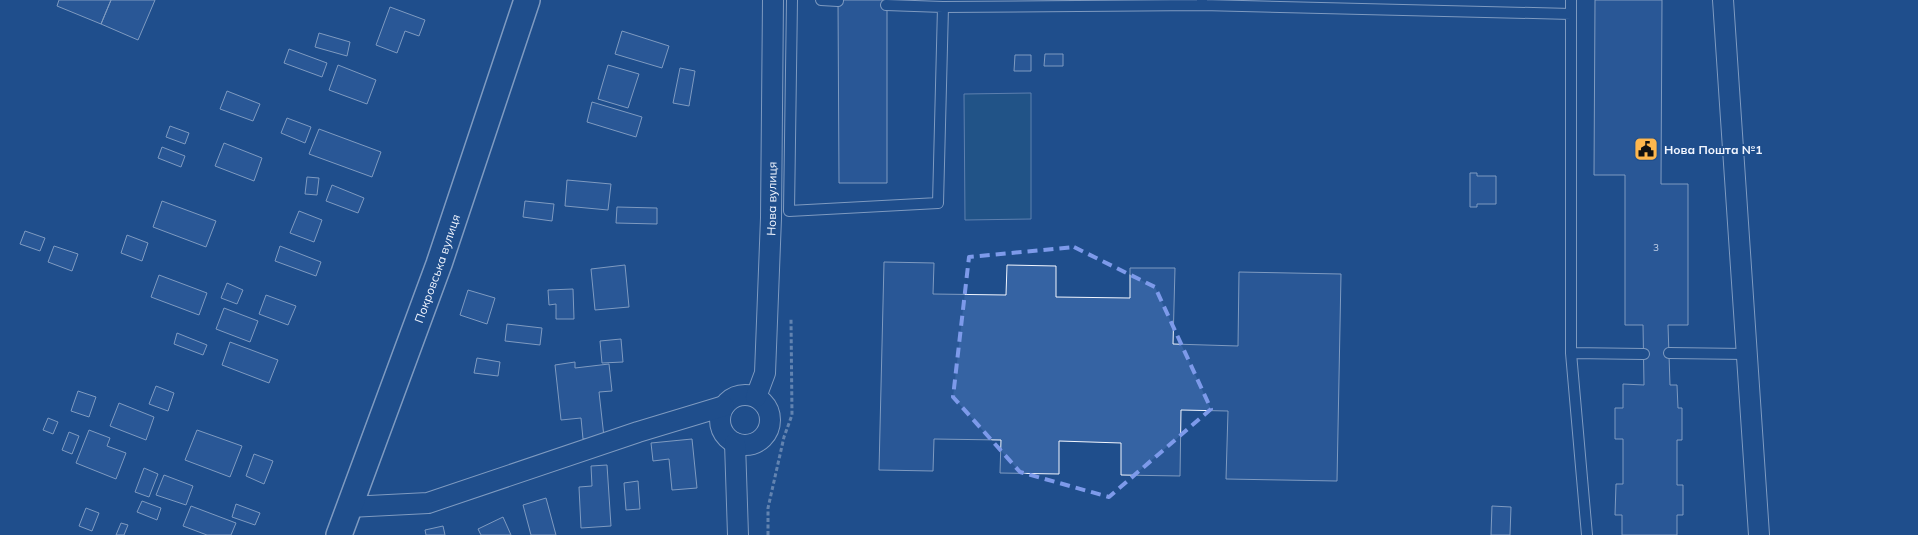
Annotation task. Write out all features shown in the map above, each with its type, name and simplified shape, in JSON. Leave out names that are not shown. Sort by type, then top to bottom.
[{"type":"street","name":"Покровська вулиця","points":[[339,535],[439,264],[527,0]]},
{"type":"street","name":"Нова вулиця","points":[[756,397],[765,373],[771,218],[773,0]]},
{"type":"street","points":[[1723,0],[1759,535]]},
{"type":"street","points":[[349,507],[428,503],[638,432],[724,406],[738,395],[756,397],[768,409],[771,417],[766,434],[752,445],[735,443],[722,432],[720,423],[724,406]]},
{"type":"street","points":[[735,443],[738,535]]},
{"type":"lane","points":[[792,0],[789,211],[938,204],[942,7]]},
{"type":"lane","points":[[820,0],[838,1]]},
{"type":"lane","points":[[1571,0],[1571,354],[1587,535]]},
{"type":"lane","points":[[886,4],[942,7],[1202,3],[1570,14]]},
{"type":"lane","points":[[1669,353],[1746,354]]},
{"type":"lane","points":[[1571,354],[1644,354]]},
{"type":"highlighted area","points":[[1074,247],[1155,287],[1211,409],[1109,497],[1020,472],[953,397],[969,257]]},
{"type":"shaded area","points":[[1031,93],[1031,219],[965,220],[964,94]]},
{"type":"building","points":[[59,0],[111,0],[101,24],[57,6]]},
{"type":"building","points":[[111,0],[155,0],[138,40],[101,24]]},
{"type":"building","points":[[838,0],[887,0],[887,183],[839,183]]},
{"type":"building","points":[[1595,0],[1662,0],[1661,184],[1688,184],[1688,325],[1668,325],[1670,385],[1677,385],[1678,408],[1682,408],[1682,440],[1677,440],[1677,485],[1683,485],[1683,515],[1677,515],[1677,535],[1622,535],[1622,515],[1615,515],[1616,484],[1623,484],[1623,439],[1615,439],[1615,408],[1623,408],[1623,384],[1644,385],[1643,325],[1625,325],[1625,175],[1594,175]]},
{"type":"building","points":[[390,7],[425,20],[419,36],[405,31],[397,53],[376,45]]},
{"type":"building","points":[[622,31],[669,46],[662,68],[615,54]]},
{"type":"building","points":[[319,33],[350,42],[347,56],[315,47]]},
{"type":"building","points":[[289,49],[327,63],[322,77],[284,63]]},
{"type":"building","points":[[1045,54],[1063,54],[1063,66],[1044,66]]},
{"type":"building","points":[[1015,55],[1031,55],[1031,71],[1014,71]]},
{"type":"building","points":[[338,65],[376,80],[367,104],[329,90]]},
{"type":"building","points":[[608,65],[639,74],[628,108],[598,99]]},
{"type":"building","points":[[680,68],[695,71],[689,106],[673,103]]},
{"type":"building","points":[[227,91],[260,104],[253,121],[220,109]]},
{"type":"building","points":[[592,102],[642,117],[636,137],[587,122]]},
{"type":"building","points":[[287,118],[311,127],[305,143],[281,133]]},
{"type":"building","points":[[170,126],[189,133],[185,144],[166,137]]},
{"type":"building","points":[[319,129],[381,152],[372,177],[309,154]]},
{"type":"building","points":[[224,143],[262,158],[254,181],[215,166]]},
{"type":"building","points":[[162,147],[185,156],[181,167],[158,158]]},
{"type":"building","points":[[1470,173],[1477,173],[1477,176],[1496,176],[1496,204],[1477,204],[1477,207],[1470,207]]},
{"type":"building","points":[[307,177],[319,178],[317,195],[305,194]]},
{"type":"building","points":[[567,180],[611,184],[608,210],[565,206]]},
{"type":"building","points":[[332,185],[364,198],[358,213],[326,201]]},
{"type":"building","points":[[162,201],[216,221],[206,247],[153,227]]},
{"type":"building","points":[[525,201],[554,204],[552,221],[523,217]]},
{"type":"building","points":[[617,207],[657,208],[657,224],[616,223]]},
{"type":"building","points":[[299,211],[322,220],[314,242],[290,233]]},
{"type":"building","points":[[25,231],[45,238],[40,251],[20,244]]},
{"type":"building","points":[[127,235],[148,243],[142,261],[121,253]]},
{"type":"building","points":[[54,246],[78,254],[72,271],[48,262]]},
{"type":"building","points":[[280,246],[321,262],[316,276],[275,261]]},
{"type":"building","points":[[884,262],[934,263],[933,294],[1006,295],[1007,265],[1056,266],[1056,297],[1130,298],[1130,268],[1175,268],[1173,344],[1238,346],[1239,272],[1341,274],[1337,481],[1226,479],[1228,411],[1181,410],[1180,476],[1121,475],[1121,443],[1059,441],[1059,474],[1000,473],[1001,440],[934,439],[933,471],[879,470]]},
{"type":"building","points":[[625,265],[629,307],[595,310],[591,269]]},
{"type":"building","points":[[159,275],[207,293],[199,315],[151,297]]},
{"type":"building","points":[[227,283],[243,290],[237,304],[221,298]]},
{"type":"building","points":[[573,289],[574,319],[556,319],[556,304],[549,305],[548,290]]},
{"type":"building","points":[[468,290],[495,298],[487,324],[460,315]]},
{"type":"building","points":[[266,295],[296,306],[288,325],[259,314]]},
{"type":"building","points":[[224,308],[258,321],[250,342],[216,329]]},
{"type":"building","points":[[507,324],[542,328],[540,345],[505,341]]},
{"type":"building","points":[[177,333],[207,345],[203,355],[174,344]]},
{"type":"building","points":[[621,339],[623,362],[602,363],[600,341]]},
{"type":"building","points":[[230,342],[278,360],[269,383],[222,365]]},
{"type":"building","points":[[477,358],[500,362],[498,376],[474,373]]},
{"type":"building","points":[[575,362],[575,368],[609,364],[612,391],[599,392],[604,437],[583,439],[581,418],[561,420],[555,365]]},
{"type":"building","points":[[156,386],[174,393],[168,411],[149,404]]},
{"type":"building","points":[[78,391],[96,397],[89,417],[71,411]]},
{"type":"building","points":[[119,403],[154,417],[146,440],[110,426]]},
{"type":"building","points":[[48,418],[58,422],[53,434],[43,430]]},
{"type":"building","points":[[89,430],[110,438],[107,446],[126,453],[116,479],[76,463]]},
{"type":"building","points":[[197,430],[242,446],[230,477],[185,460]]},
{"type":"building","points":[[69,432],[79,436],[72,454],[62,450]]},
{"type":"building","points":[[692,439],[697,488],[672,490],[669,459],[653,461],[651,443]]},
{"type":"building","points":[[254,454],[273,461],[264,484],[246,476]]},
{"type":"building","points":[[607,465],[611,526],[581,528],[579,487],[592,486],[591,466]]},
{"type":"building","points":[[144,468],[158,474],[149,497],[135,492]]},
{"type":"building","points":[[164,475],[193,486],[186,505],[156,495]]},
{"type":"building","points":[[638,481],[640,509],[626,510],[624,483]]},
{"type":"building","points":[[546,498],[556,535],[531,535],[523,505]]},
{"type":"building","points":[[142,501],[161,508],[157,520],[137,512]]},
{"type":"building","points":[[236,504],[260,513],[255,525],[232,517]]},
{"type":"building","points":[[191,506],[236,523],[231,535],[207,535],[183,526]]},
{"type":"building","points":[[1492,506],[1511,507],[1510,535],[1491,535]]},
{"type":"building","points":[[86,508],[99,513],[92,531],[79,526]]},
{"type":"building","points":[[503,517],[511,535],[481,535],[478,529]]},
{"type":"building","points":[[121,523],[128,525],[124,535],[116,535]]},
{"type":"building","points":[[443,526],[445,535],[426,535],[425,530]]},
{"type":"place","name":"Нова Пошта №1","points":[[1646,149]]}]
